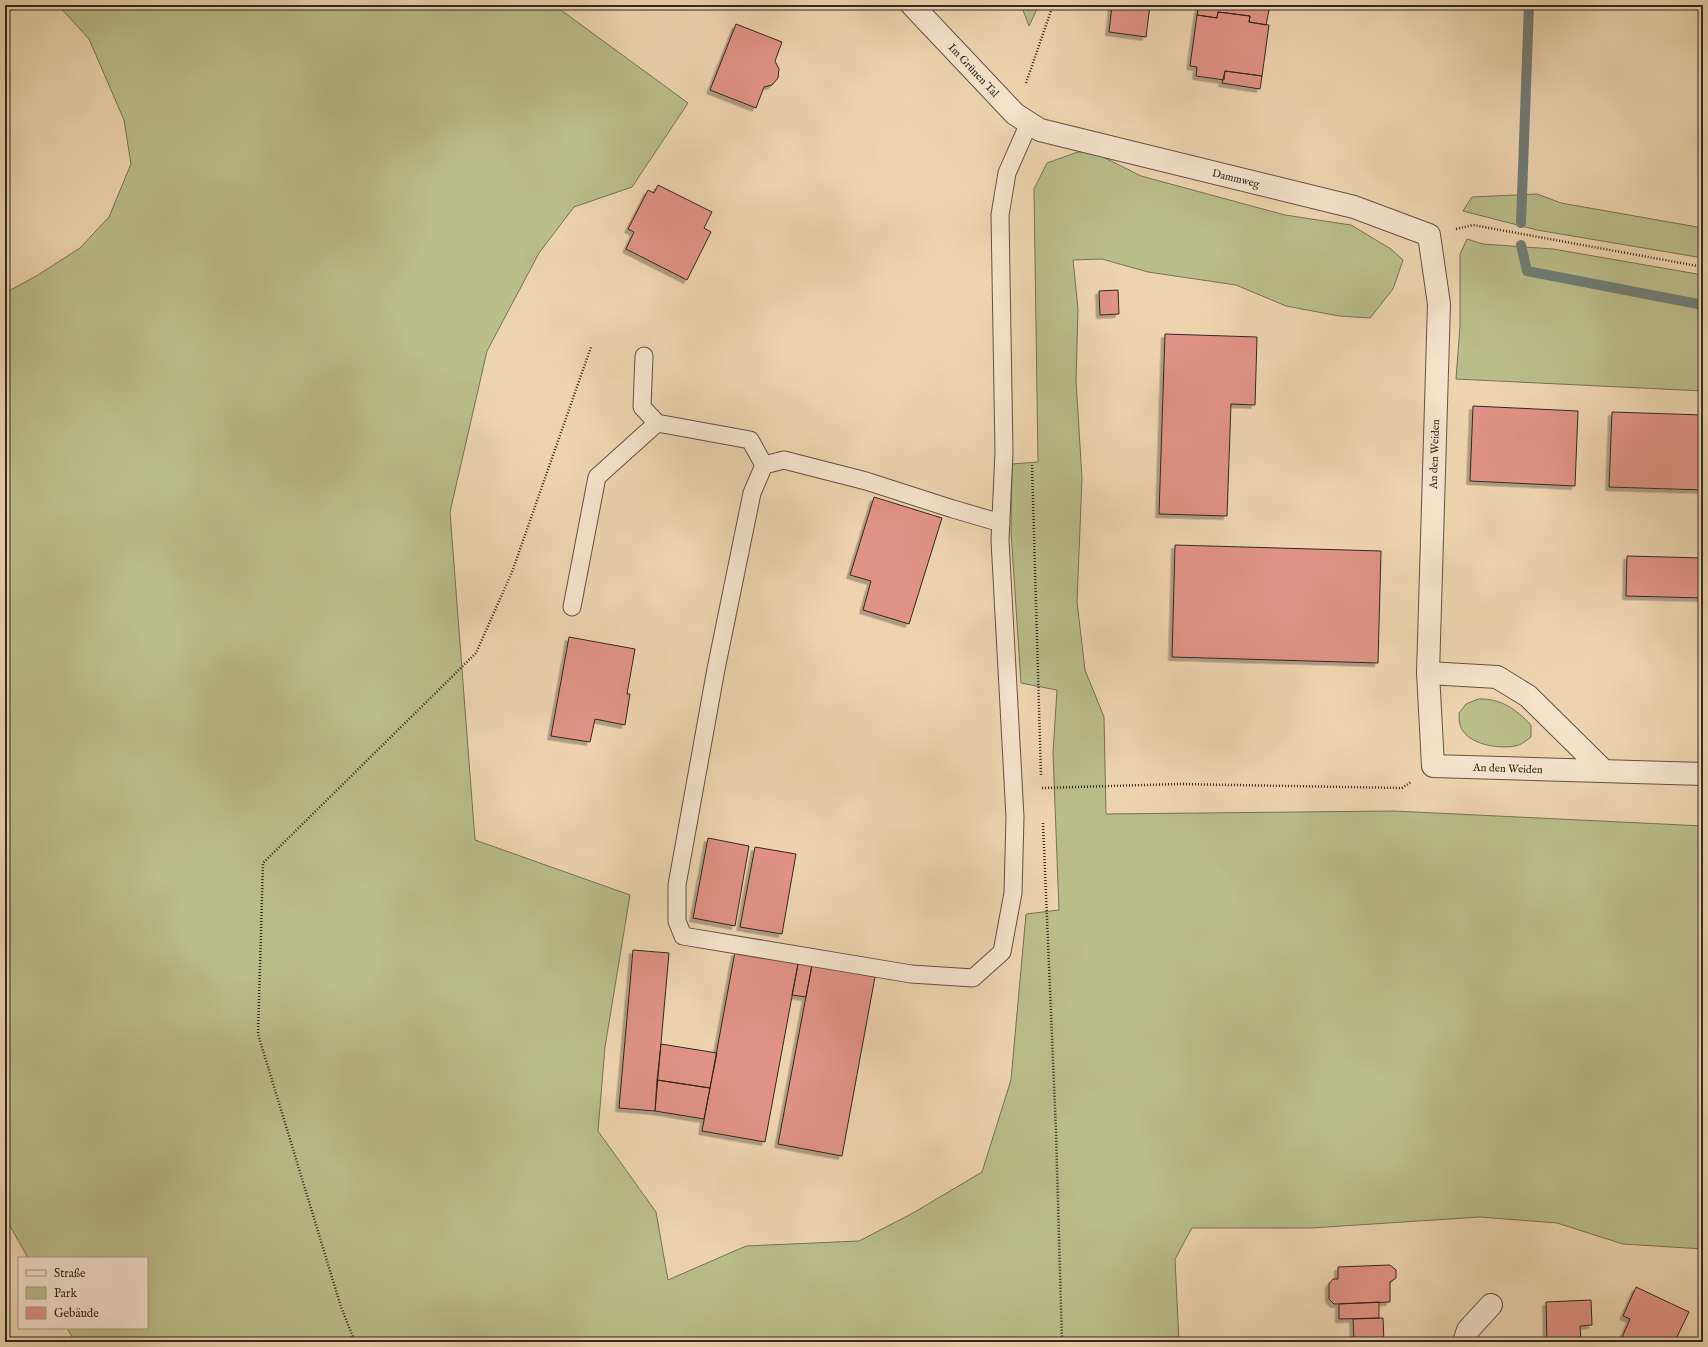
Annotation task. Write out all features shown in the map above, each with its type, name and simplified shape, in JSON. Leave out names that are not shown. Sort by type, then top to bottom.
[{"type":"street","name":"Im Grünen Tal","points":[[912,5],[1028,122]]},
{"type":"street","name":"Dammweg","points":[[1028,122],[1354,207],[1428,235]]},
{"type":"street","name":"An den Weiden","points":[[1428,235],[1439,304],[1428,673],[1433,766],[1703,774]]},
{"type":"street","points":[[1428,673],[1497,677],[1528,696],[1604,771]]},
{"type":"street","points":[[1464,1342],[1468,1330],[1491,1305]]},
{"type":"lane","points":[[764,465],[750,501],[716,669],[677,885],[677,921],[683,936],[911,974],[973,978],[1002,952],[1013,893],[1015,817],[1001,523],[1004,452],[1000,215],[1007,172],[1028,122]]},
{"type":"lane","points":[[644,356],[642,407],[657,423],[750,440],[764,465]]},
{"type":"lane","points":[[572,607],[597,477],[657,423]]},
{"type":"lane","points":[[764,465],[784,460],[866,481],[953,510],[1001,523]]},
{"type":"path","points":[[1028,122],[1053,5]]},
{"type":"path","points":[[1428,235],[1473,225],[1703,267]]},
{"type":"path","points":[[355,1342],[341,1307],[258,1034],[263,863],[476,653],[512,572],[591,347]]},
{"type":"path","points":[[1032,460],[1042,796]]},
{"type":"path","points":[[1042,788],[1179,784],[1402,788],[1433,766]]},
{"type":"path","points":[[1043,819],[1056,1132],[1062,1342]]},
{"type":"green space","points":[[58,5],[554,5],[688,103],[632,187],[574,207],[539,253],[487,351],[450,512],[475,840],[630,895],[605,1047],[598,1131],[656,1212],[668,1280],[746,1246],[859,1241],[913,1213],[982,1172],[1011,1080],[1026,914],[1059,910],[1053,753],[1057,690],[1021,683],[1011,532],[1012,464],[1038,462],[1034,189],[1047,163],[1078,152],[1095,153],[1141,176],[1285,215],[1351,225],[1391,249],[1403,260],[1393,289],[1370,318],[1339,316],[1286,306],[1236,285],[1148,272],[1102,259],[1073,260],[1078,309],[1076,381],[1082,478],[1077,602],[1085,670],[1104,717],[1106,814],[1394,811],[1703,826],[1703,1249],[1623,1244],[1557,1223],[1480,1217],[1311,1228],[1192,1228],[1175,1259],[1179,1342],[75,1342],[68,1329],[148,1329],[148,1257],[27,1257],[5,1217],[5,293],[38,275],[80,248],[109,217],[131,164],[124,120],[89,39]]},
{"type":"green space","points":[[1021,5],[1039,5],[1029,26]]},
{"type":"green space","points":[[1537,194],[1561,203],[1703,228],[1703,258],[1537,230],[1463,211],[1472,197]]},
{"type":"green space","points":[[1467,239],[1483,244],[1553,249],[1703,275],[1703,391],[1456,379],[1460,326],[1460,254]]},
{"type":"green space","points":[[1478,699],[1493,700],[1513,709],[1531,725],[1531,737],[1523,743],[1509,747],[1502,747],[1479,743],[1467,736],[1461,727],[1459,713],[1466,704]]},
{"type":"building","points":[[1112,5],[1150,5],[1146,37],[1109,32]]},
{"type":"building","points":[[1199,5],[1270,5],[1266,25],[1249,22],[1250,16],[1218,12],[1217,18],[1197,15]]},
{"type":"building","points":[[1218,12],[1250,16],[1249,22],[1269,25],[1262,76],[1225,71],[1224,80],[1196,76],[1197,67],[1190,66],[1197,15],[1217,18]]},
{"type":"building","points":[[736,24],[782,42],[775,61],[779,69],[778,78],[772,85],[764,87],[756,108],[710,90]]},
{"type":"building","points":[[1225,71],[1262,76],[1260,89],[1222,83]]},
{"type":"building","points":[[658,185],[712,212],[704,228],[711,232],[687,280],[626,249],[634,232],[628,229],[648,190],[654,193]]},
{"type":"building","points":[[1118,290],[1119,314],[1100,315],[1099,291]]},
{"type":"building","points":[[1165,334],[1257,337],[1255,405],[1231,404],[1227,516],[1159,514]]},
{"type":"building","points":[[1473,406],[1578,411],[1575,486],[1470,481]]},
{"type":"building","points":[[1612,412],[1703,415],[1703,490],[1609,487]]},
{"type":"building","points":[[874,497],[942,518],[909,624],[863,610],[871,581],[850,575]]},
{"type":"building","points":[[1175,545],[1381,551],[1378,663],[1172,657]]},
{"type":"building","points":[[1627,556],[1703,558],[1703,598],[1626,596]]},
{"type":"building","points":[[569,637],[635,649],[627,694],[630,694],[625,725],[595,719],[590,742],[551,736]]},
{"type":"building","points":[[708,838],[749,846],[735,926],[693,918]]},
{"type":"building","points":[[755,847],[796,854],[782,934],[740,927]]},
{"type":"building","points":[[633,950],[669,953],[655,1111],[619,1108]]},
{"type":"building","points":[[735,952],[798,964],[765,1142],[702,1131]]},
{"type":"building","points":[[798,964],[812,965],[806,997],[792,995]]},
{"type":"building","points":[[812,965],[875,977],[842,1156],[778,1144]]},
{"type":"building","points":[[661,1044],[717,1053],[710,1088],[657,1080]]},
{"type":"building","points":[[657,1080],[710,1088],[704,1119],[655,1111]]},
{"type":"building","points":[[1390,1265],[1396,1270],[1396,1278],[1390,1282],[1390,1302],[1334,1304],[1329,1299],[1329,1284],[1333,1279],[1338,1279],[1338,1267]]},
{"type":"building","points":[[1636,1287],[1689,1312],[1675,1341],[1677,1342],[1620,1342],[1630,1319],[1623,1316]]},
{"type":"building","points":[[1591,1300],[1592,1325],[1580,1326],[1581,1341],[1547,1341],[1546,1302]]},
{"type":"building","points":[[1379,1302],[1379,1318],[1339,1319],[1339,1304]]},
{"type":"building","points":[[1383,1318],[1384,1342],[1354,1342],[1353,1319]]},
{"type":"building","points":[[1574,1341],[1574,1342],[1549,1342]]},
{"type":"waterway","points":[[1521,223],[1529,5]]},
{"type":"waterway","points":[[1521,245],[1527,271],[1703,305]]}]
